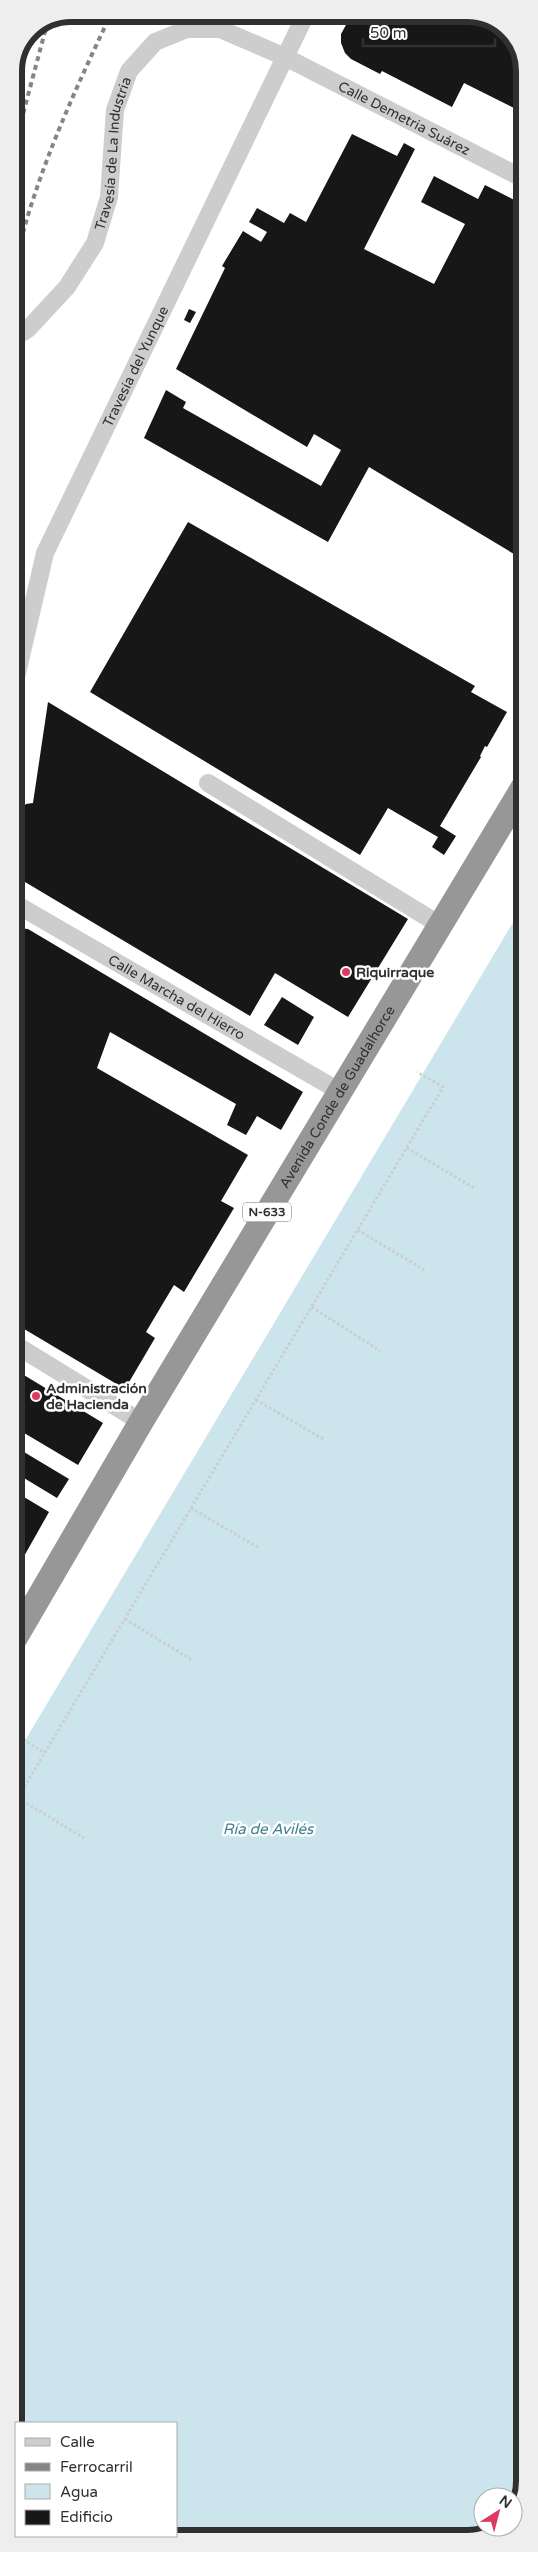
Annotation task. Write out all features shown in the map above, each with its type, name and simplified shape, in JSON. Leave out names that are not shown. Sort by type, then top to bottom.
[{"type":"highway","name":"Avenida Conde de Guadalhorce","points":[[22,1626],[141,1422],[516,799]]},
{"type":"street","points":[[285,57],[302,23]]},
{"type":"street","name":"Travesía de La Industria","points":[[22,326],[67,287],[95,243],[109,197],[115,110],[129,70],[155,42],[187,29],[220,29],[285,57]]},
{"type":"street","name":"Calle Demetria Suárez","points":[[285,57],[516,175]]},
{"type":"street","name":"Travesía del Yunque","points":[[22,652],[45,553],[285,57]]},
{"type":"street","points":[[208,783],[440,925]]},
{"type":"street","name":"Calle Marcha del Hierro","points":[[22,908],[339,1092]]},
{"type":"street","points":[[22,1349],[141,1422]]},
{"type":"path","points":[[22,1791],[443,1087],[417,1072]]},
{"type":"path","points":[[407,1148],[474,1188]]},
{"type":"path","points":[[358,1230],[426,1270]]},
{"type":"path","points":[[312,1307],[380,1351]]},
{"type":"path","points":[[256,1400],[325,1440]]},
{"type":"path","points":[[191,1508],[259,1548]]},
{"type":"path","points":[[125,1619],[192,1660]]},
{"type":"path","points":[[22,1739],[45,1752]]},
{"type":"path","points":[[22,1800],[84,1838]]},
{"type":"path","points":[[22,1935],[26,1937]]},
{"type":"water","name":"Ría de Avilés","points":[[516,917],[515,2487],[473,2487],[473,2529],[466,2530],[178,2529],[178,2422],[22,2422],[22,1746]]},
{"type":"building","points":[[347,23],[479,24],[501,37],[513,56],[516,72],[516,109],[464,83],[452,107],[382,71],[380,74],[351,59],[345,53],[341,43],[341,34]]},
{"type":"building","points":[[352,134],[397,156],[404,143],[415,149],[364,249],[434,284],[465,224],[421,202],[434,176],[478,199],[485,185],[516,201],[516,555],[369,467],[328,542],[144,438],[166,390],[186,402],[183,408],[321,486],[341,450],[314,434],[307,447],[176,369],[225,268],[222,266],[243,231],[261,242],[267,232],[249,222],[257,208],[284,223],[290,213],[306,222]]},
{"type":"building","points":[[189,309],[196,312],[190,323],[184,320]]},
{"type":"building","points":[[188,522],[475,686],[471,692],[507,712],[487,747],[485,746],[481,757],[440,826],[456,836],[444,855],[432,847],[438,837],[388,808],[360,855],[90,692]]},
{"type":"building","points":[[48,702],[408,919],[348,1017],[275,973],[250,1016],[25,882],[22,878],[22,808],[26,804],[33,803]]},
{"type":"building","points":[[22,928],[28,929],[303,1092],[281,1130],[257,1116],[246,1135],[227,1125],[236,1104],[110,1032],[97,1068],[248,1155],[221,1201],[234,1208],[184,1292],[174,1285],[146,1332],[155,1338],[125,1389],[22,1328]]},
{"type":"building","points":[[282,997],[314,1017],[298,1045],[264,1025]]},
{"type":"building","name":"Administración de Hacienda","points":[[22,1374],[103,1423],[78,1465],[22,1432]]},
{"type":"building","points":[[22,1451],[69,1479],[57,1498],[22,1477]]},
{"type":"building","points":[[22,1496],[49,1512],[22,1560]]},
{"type":"railway","points":[[22,235],[55,138],[107,22]]},
{"type":"railway","points":[[22,118],[45,30]]},
{"type":"place","name":"Riquirraque","points":[[346,972]]},
{"type":"place","name":"Administración de Hacienda","points":[[36,1396]]}]
